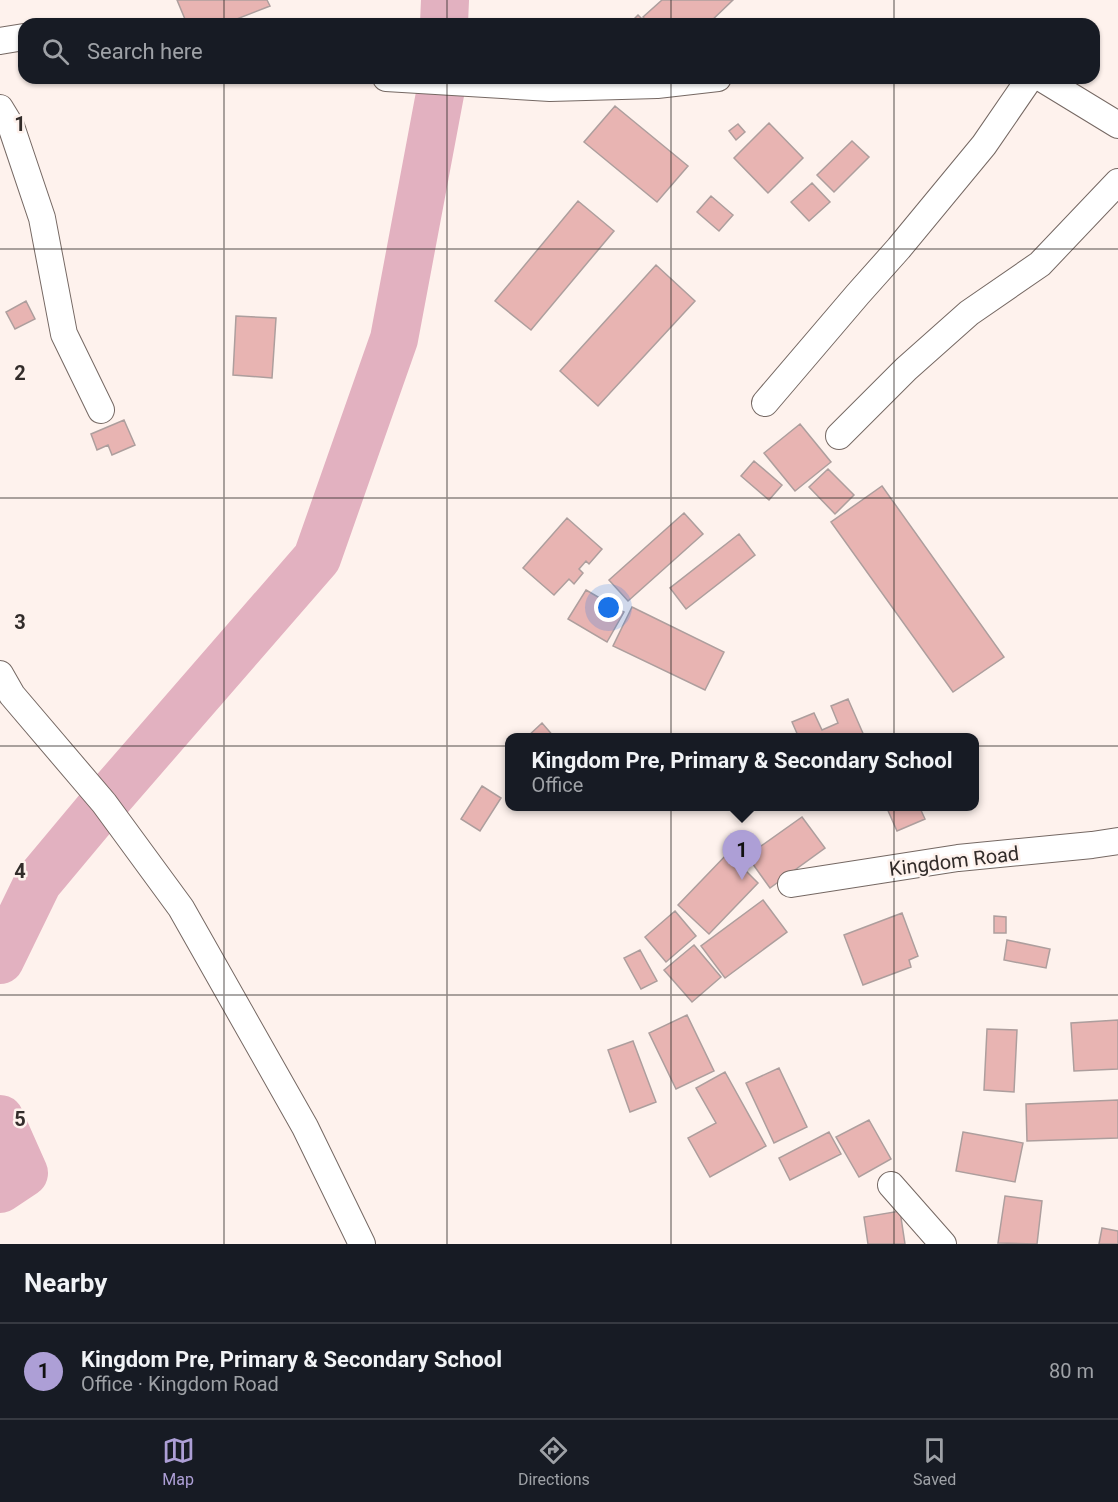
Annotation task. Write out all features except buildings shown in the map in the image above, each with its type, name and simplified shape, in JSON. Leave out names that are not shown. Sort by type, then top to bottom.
[{"type":"street","points":[[0,41],[18,38]]},
{"type":"street","points":[[484,84],[550,88],[666,84]]},
{"type":"street","points":[[765,403],[899,248],[984,145],[1026,84]]},
{"type":"street","points":[[1051,84],[1118,125]]},
{"type":"street","points":[[0,108],[11,126],[42,218],[64,334],[101,410]]},
{"type":"street","points":[[839,436],[906,369],[969,313],[1040,264],[1118,182]]},
{"type":"street","points":[[0,674],[12,695],[104,803],[181,908],[305,1126],[362,1244]]},
{"type":"street","name":"Kingdom Road","points":[[791,884],[958,858],[1092,845],[1118,840]]},
{"type":"street","points":[[891,1185],[943,1244]]},
{"type":"waterway","points":[[444,18],[445,0]]},
{"type":"waterway","points":[[0,960],[38,882],[317,558],[394,339],[442,84]]},
{"type":"waterway","points":[[0,1119],[24,1173],[0,1189]]},
{"type":"place","name":"Kingdom Pre, Primary & Secondary School","points":[[742,880]]}]
